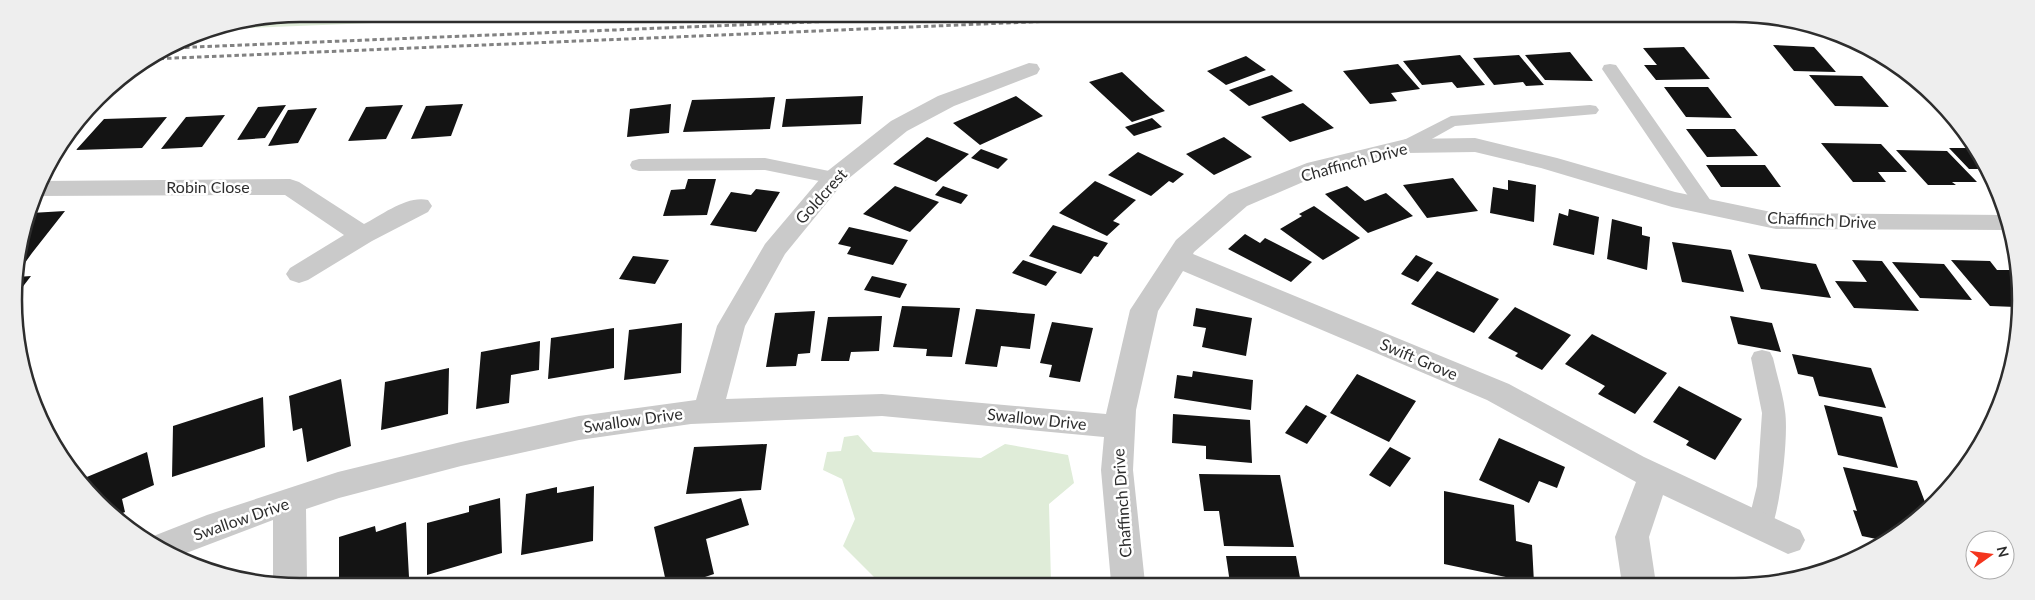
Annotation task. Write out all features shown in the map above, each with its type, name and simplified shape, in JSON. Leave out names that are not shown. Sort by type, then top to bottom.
[{"type":"street","name":"Goldcrest","points":[[708,412],[731,326],[774,250],[834,178],[899,126],[946,100],[1029,69]]},
{"type":"street","name":"Chaffinch Drive","points":[[1128,578],[1117,470],[1119,427],[1121,410],[1144,310],[1185,246],[1238,200],[1316,168],[1406,146],[1475,145],[1704,205],[1776,221],[2001,222]]},
{"type":"street","name":"Robin Close","points":[[46,189],[290,186],[363,235]]},
{"type":"street","points":[[299,274],[363,235],[419,206]]},
{"type":"street","name":"Swift Grove","points":[[1177,258],[1498,392],[1654,476],[1788,540]]},
{"type":"street","name":"Swallow Drive","points":[[169,545],[207,529],[290,501],[376,476],[579,428],[708,412],[882,406],[1119,427]]},
{"type":"street","points":[[1638,578],[1632,537],[1654,476]]},
{"type":"street","points":[[290,501],[290,577]]},
{"type":"lane","points":[[1610,69],[1704,205]]},
{"type":"lane","points":[[1406,146],[1451,121],[1590,110]]},
{"type":"lane","points":[[639,165],[765,164],[834,178]]},
{"type":"lane","points":[[1760,527],[1769,486],[1774,413],[1762,358]]},
{"type":"green space","points":[[300,22],[398,22],[246,28]]},
{"type":"green space","points":[[858,435],[873,452],[981,458],[1005,444],[1068,455],[1074,483],[1049,504],[1051,578],[875,578],[843,546],[855,519],[842,479],[823,470],[827,452],[841,451],[844,437]]},
{"type":"building","points":[[1773,45],[1814,47],[1836,72],[1794,71]]},
{"type":"building","points":[[1684,47],[1710,79],[1656,80],[1644,65],[1657,65],[1643,48]]},
{"type":"building","points":[[1570,52],[1593,81],[1545,80],[1525,55]]},
{"type":"building","points":[[1460,55],[1485,85],[1457,88],[1452,82],[1422,85],[1403,61]]},
{"type":"building","points":[[1519,55],[1544,85],[1526,86],[1523,82],[1494,85],[1473,58]]},
{"type":"building","points":[[1246,56],[1266,70],[1226,85],[1207,71]]},
{"type":"building","points":[[1398,64],[1420,89],[1391,93],[1397,101],[1370,104],[1343,71]]},
{"type":"building","points":[[1122,72],[1165,111],[1132,122],[1089,82]]},
{"type":"building","points":[[1272,75],[1293,91],[1249,106],[1229,90]]},
{"type":"building","points":[[1809,75],[1862,76],[1889,107],[1835,106]]},
{"type":"building","points":[[1664,87],[1708,87],[1732,118],[1686,117]]},
{"type":"building","points":[[863,96],[861,124],[782,127],[786,99]]},
{"type":"building","points":[[1016,96],[1043,116],[980,145],[953,123]]},
{"type":"building","points":[[775,97],[770,129],[683,132],[692,100]]},
{"type":"building","points":[[1303,103],[1334,128],[1290,142],[1261,117]]},
{"type":"building","points":[[463,104],[451,136],[411,139],[426,106]]},
{"type":"building","points":[[671,104],[669,133],[627,137],[630,109]]},
{"type":"building","points":[[286,105],[265,138],[237,140],[258,107]]},
{"type":"building","points":[[403,105],[386,139],[348,141],[366,107]]},
{"type":"building","points":[[317,108],[298,143],[268,146],[288,110]]},
{"type":"building","points":[[225,115],[202,147],[161,149],[186,117]]},
{"type":"building","points":[[167,117],[142,148],[76,150],[104,119]]},
{"type":"building","points":[[1152,118],[1162,127],[1134,136],[1125,127]]},
{"type":"building","points":[[1686,129],[1735,129],[1758,156],[1707,157]]},
{"type":"building","points":[[927,137],[969,154],[936,182],[893,164]]},
{"type":"building","points":[[1224,137],[1252,157],[1214,175],[1186,154]]},
{"type":"building","points":[[1821,143],[1881,144],[1907,172],[1878,172],[1886,182],[1853,182]]},
{"type":"building","points":[[1949,148],[1967,148],[1980,169],[1969,169]]},
{"type":"building","points":[[981,149],[1008,159],[998,169],[971,158]]},
{"type":"building","points":[[1896,150],[1947,151],[1977,182],[1952,182],[1956,185],[1928,185]]},
{"type":"building","points":[[1138,152],[1184,174],[1173,183],[1169,181],[1151,196],[1108,175]]},
{"type":"building","points":[[1706,165],[1765,165],[1781,187],[1721,187]]},
{"type":"building","points":[[1453,178],[1478,211],[1427,218],[1403,185]]},
{"type":"building","points":[[688,179],[716,179],[707,215],[663,216],[671,190],[685,189]]},
{"type":"building","points":[[1508,180],[1536,185],[1534,222],[1490,213],[1493,187],[1508,190]]},
{"type":"building","points":[[1095,181],[1136,200],[1113,221],[1120,224],[1107,236],[1059,213]]},
{"type":"building","points":[[895,186],[939,202],[910,232],[863,214]]},
{"type":"building","points":[[943,186],[968,195],[961,204],[935,195]]},
{"type":"building","points":[[1347,186],[1365,201],[1386,193],[1413,216],[1368,233],[1325,194]]},
{"type":"building","points":[[756,189],[780,192],[756,232],[710,225],[731,192],[751,195]]},
{"type":"building","points":[[1314,206],[1360,238],[1323,260],[1280,229],[1302,216],[1299,214]]},
{"type":"building","points":[[1569,209],[1599,217],[1594,255],[1553,245],[1559,213],[1568,216]]},
{"type":"building","points":[[65,211],[25,262],[32,228],[37,213]]},
{"type":"building","points":[[1612,219],[1642,227],[1642,235],[1650,237],[1647,270],[1607,259]]},
{"type":"building","points":[[1053,225],[1108,243],[1098,257],[1094,256],[1081,274],[1029,256]]},
{"type":"building","points":[[849,227],[908,240],[893,265],[847,254],[851,247],[838,244]]},
{"type":"building","points":[[1245,234],[1260,243],[1265,238],[1312,262],[1291,282],[1228,249]]},
{"type":"building","points":[[1672,242],[1731,250],[1744,292],[1682,282]]},
{"type":"building","points":[[1748,254],[1816,264],[1831,298],[1761,289]]},
{"type":"building","points":[[1416,255],[1433,263],[1418,282],[1401,274]]},
{"type":"building","points":[[633,256],[669,260],[655,284],[619,279]]},
{"type":"building","points":[[1023,260],[1057,272],[1046,286],[1012,273]]},
{"type":"building","points":[[1852,260],[1882,261],[1919,311],[1854,308],[1835,281],[1867,282]]},
{"type":"building","points":[[1951,260],[1990,261],[1997,270],[2011,270],[2012,307],[1990,306]]},
{"type":"building","points":[[1892,262],[1944,264],[1972,300],[1920,298]]},
{"type":"building","points":[[1437,271],[1499,299],[1474,333],[1411,304]]},
{"type":"building","points":[[31,276],[23,287],[23,282],[24,277]]},
{"type":"building","points":[[872,276],[907,284],[900,298],[864,290]]},
{"type":"building","points":[[902,306],[960,308],[952,357],[926,356],[927,349],[893,347]]},
{"type":"building","points":[[1515,307],[1571,335],[1542,370],[1515,356],[1518,353],[1488,338]]},
{"type":"building","points":[[1196,308],[1252,318],[1246,356],[1202,347],[1206,328],[1193,326]]},
{"type":"building","points":[[976,309],[1035,314],[1030,349],[1001,346],[997,367],[965,364]]},
{"type":"building","points":[[815,311],[810,353],[798,354],[796,366],[766,367],[775,313]]},
{"type":"building","points":[[882,316],[879,351],[851,352],[849,361],[821,361],[828,317]]},
{"type":"building","points":[[1730,316],[1772,323],[1781,352],[1738,344]]},
{"type":"building","points":[[1052,322],[1093,328],[1080,382],[1049,377],[1052,365],[1040,363]]},
{"type":"building","points":[[682,323],[681,373],[624,380],[629,330]]},
{"type":"building","points":[[614,328],[614,368],[548,379],[551,338]]},
{"type":"building","points":[[1592,334],[1667,373],[1635,414],[1598,394],[1605,386],[1565,364]]},
{"type":"building","points":[[540,341],[539,370],[511,375],[509,403],[476,409],[481,352]]},
{"type":"building","points":[[1792,354],[1871,368],[1886,408],[1819,396],[1813,377],[1798,374]]},
{"type":"building","points":[[449,368],[448,414],[381,430],[385,382]]},
{"type":"building","points":[[1193,371],[1253,380],[1251,410],[1174,398],[1177,375],[1192,377]]},
{"type":"building","points":[[1357,374],[1416,401],[1389,442],[1330,413]]},
{"type":"building","points":[[341,379],[351,446],[307,462],[302,428],[293,431],[289,396]]},
{"type":"building","points":[[1679,386],[1742,419],[1715,460],[1686,445],[1689,441],[1653,422]]},
{"type":"building","points":[[263,397],[265,447],[172,477],[173,426]]},
{"type":"building","points":[[1306,405],[1327,416],[1307,444],[1285,433]]},
{"type":"building","points":[[1824,405],[1882,417],[1898,468],[1838,455]]},
{"type":"building","points":[[1173,414],[1250,420],[1252,463],[1206,459],[1206,446],[1172,443]]},
{"type":"building","points":[[1499,438],[1565,467],[1557,488],[1539,481],[1529,503],[1479,480]]},
{"type":"building","points":[[767,444],[761,490],[686,494],[694,447]]},
{"type":"building","points":[[1390,447],[1411,458],[1390,487],[1369,475]]},
{"type":"building","points":[[147,452],[154,485],[122,499],[125,512],[122,513],[86,477]]},
{"type":"building","points":[[1843,467],[1917,481],[1925,502],[1904,520],[1876,539],[1862,536],[1853,510],[1857,511]]},
{"type":"building","points":[[1199,474],[1280,475],[1294,547],[1224,546],[1219,511],[1204,511]]},
{"type":"building","points":[[594,486],[593,541],[521,555],[526,494],[557,487],[557,493]]},
{"type":"building","points":[[1444,491],[1514,505],[1516,541],[1532,545],[1534,578],[1510,578],[1444,564]]},
{"type":"building","points":[[500,498],[502,553],[427,575],[427,523],[469,512],[469,506]]},
{"type":"building","points":[[741,498],[749,525],[706,539],[714,574],[702,578],[665,578],[654,527]]},
{"type":"building","points":[[406,522],[409,577],[339,578],[339,537],[375,526],[376,532]]},
{"type":"building","points":[[1226,556],[1296,556],[1300,578],[1229,578]]},
{"type":"railway","points":[[186,47],[811,22]]},
{"type":"railway","points":[[164,59],[1029,22]]}]
